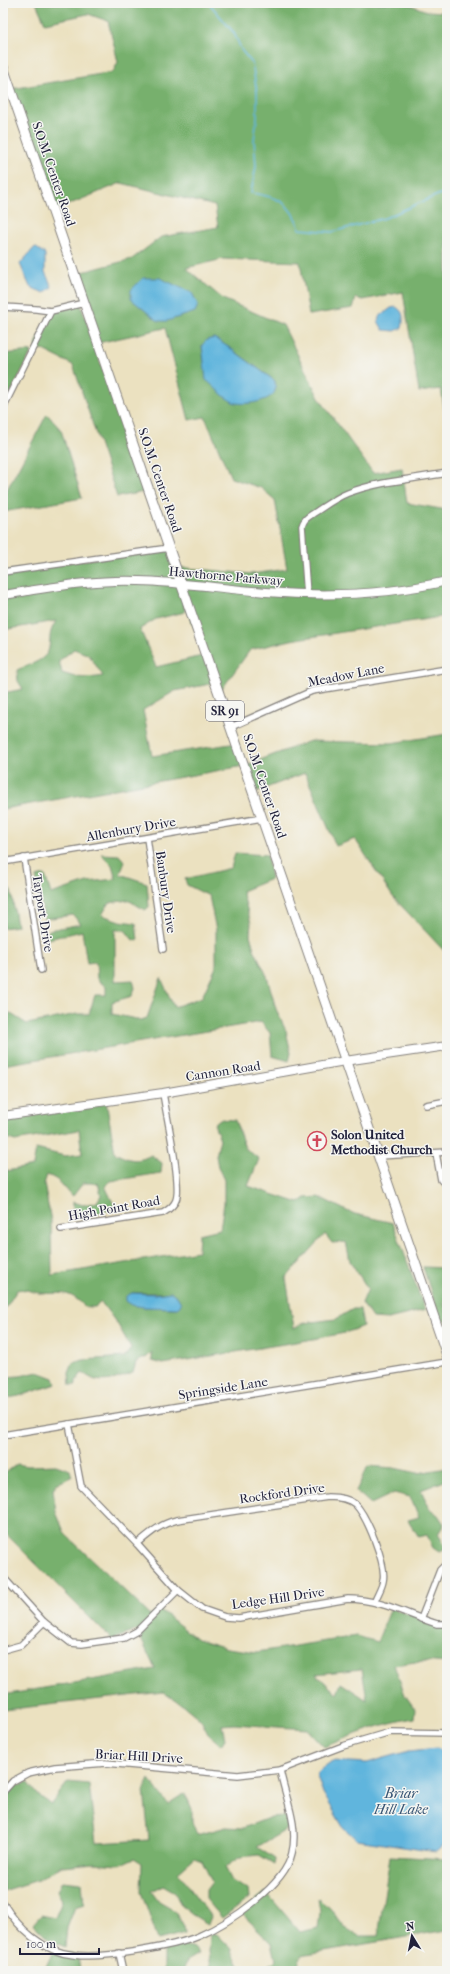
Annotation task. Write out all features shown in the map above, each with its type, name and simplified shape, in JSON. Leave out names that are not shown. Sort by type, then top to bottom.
[{"type":"main road","name":"S.O.M. Center Road","points":[[3,67],[447,1355]]},
{"type":"main road","name":"Hawthorne Parkway","points":[[3,595],[107,582],[138,581],[308,594],[384,592],[447,581]]},
{"type":"main road","name":"Cannon Road","points":[[3,1116],[163,1093],[345,1061],[447,1046]]},
{"type":"street","points":[[3,307],[51,311],[84,302]]},
{"type":"street","points":[[3,408],[51,311]]},
{"type":"street","points":[[308,594],[302,526],[307,517],[348,493],[369,487],[447,473]]},
{"type":"street","points":[[3,572],[169,548]]},
{"type":"street","name":"Meadow Lane","points":[[231,727],[312,691],[447,669]]},
{"type":"street","name":"Allenbury Drive","points":[[3,862],[262,818]]},
{"type":"street","name":"Banbury Drive","points":[[147,838],[163,949]]},
{"type":"street","name":"Tayport Drive","points":[[24,858],[41,970]]},
{"type":"street","name":"High Point Road","points":[[62,1229],[163,1213],[171,1208],[176,1200],[178,1184],[163,1093]]},
{"type":"street","points":[[426,1105],[447,1101]]},
{"type":"street","points":[[379,1156],[447,1152]]},
{"type":"street","points":[[436,1153],[441,1180],[447,1186]]},
{"type":"street","name":"Springside Lane","points":[[3,1435],[447,1362]]},
{"type":"street","name":"Ledge Hill Drive","points":[[69,1424],[81,1486],[137,1544],[178,1590],[202,1609],[225,1617],[238,1618],[348,1598],[375,1601],[421,1619],[437,1624],[447,1624]]},
{"type":"street","name":"Rockford Drive","points":[[137,1544],[166,1522],[328,1497],[339,1497],[354,1504],[380,1552],[383,1567],[383,1581],[375,1601]]},
{"type":"street","points":[[421,1619],[440,1570],[447,1563]]},
{"type":"street","points":[[3,1577],[44,1622],[71,1643],[82,1644],[124,1638],[137,1630],[178,1590]]},
{"type":"street","points":[[3,1650],[21,1645],[44,1622]]},
{"type":"street","name":"Briar Hill Drive","points":[[3,1792],[13,1781],[28,1773],[81,1764],[106,1764],[238,1775],[280,1770],[343,1746],[390,1732],[447,1733]]},
{"type":"street","points":[[3,1903],[19,1926],[33,1938],[54,1949],[73,1955],[119,1953],[181,1942],[199,1936],[232,1918],[266,1892],[278,1881],[286,1869],[292,1854],[294,1834],[280,1770]]},
{"type":"street","points":[[119,1953],[123,1971]]},
{"type":"green space","points":[[36,3],[405,3],[427,11],[447,12],[447,425],[441,389],[419,392],[403,292],[363,300],[356,298],[353,308],[309,315],[300,262],[223,259],[186,268],[223,299],[283,325],[319,398],[373,473],[402,468],[407,503],[447,510],[447,616],[291,640],[250,650],[219,693],[215,683],[175,691],[143,710],[152,756],[237,743],[244,766],[3,809],[3,693],[23,689],[18,681],[17,670],[36,662],[45,656],[49,648],[51,632],[56,621],[3,630],[3,572],[169,548],[176,567],[252,574],[287,569],[275,500],[261,488],[231,478],[205,417],[189,420],[165,328],[98,343],[75,274],[132,259],[161,237],[218,227],[215,206],[121,183],[53,211],[11,89],[113,72],[118,62],[108,21],[88,14],[45,23]],"holes":[[[214,339],[230,348],[275,381],[276,389],[233,402],[214,384],[207,371],[202,345],[207,340]],[[183,601],[206,655],[156,667],[140,629],[156,619],[185,612]],[[74,649],[89,655],[103,676],[82,678],[62,673],[59,661]]]},
{"type":"green space","points":[[80,303],[144,492],[117,497],[73,365],[35,346],[51,311]]},
{"type":"green space","points":[[32,351],[3,408],[3,354]]},
{"type":"green space","points":[[47,414],[61,430],[82,498],[3,512],[3,497]]},
{"type":"green space","points":[[447,734],[447,954],[393,897],[355,839],[336,846],[305,773],[253,793],[244,766],[310,741],[391,743]]},
{"type":"green space","points":[[235,853],[267,855],[271,879],[242,891],[251,923],[250,935],[254,949],[267,976],[276,1009],[286,1031],[291,1053],[289,1061],[272,1056],[270,1033],[261,1022],[3,1065],[3,1009],[27,1024],[77,1014],[89,1014],[95,995],[106,995],[106,987],[97,979],[96,962],[87,963],[82,931],[44,940],[49,930],[81,924],[73,915],[44,919],[36,877],[45,875],[51,894],[87,882],[116,879],[112,865],[101,854],[119,855],[125,862],[120,874],[147,883],[149,907],[145,910],[128,900],[109,903],[102,915],[120,921],[136,923],[138,940],[133,940],[125,930],[115,930],[115,981],[133,980],[135,988],[132,996],[112,1002],[112,1014],[141,1020],[147,1018],[161,978],[174,1007],[202,997],[216,967],[216,930],[209,896],[187,885],[185,879],[231,868]]},
{"type":"green space","points":[[11,890],[17,926],[3,928],[3,891]]},
{"type":"green space","points":[[106,1101],[115,1153],[133,1160],[151,1155],[162,1163],[161,1173],[111,1181],[105,1186],[116,1209],[73,1218],[73,1202],[83,1205],[97,1202],[101,1195],[98,1183],[83,1183],[73,1196],[59,1182],[47,1175],[44,1184],[51,1221],[52,1275],[198,1251],[199,1234],[220,1229],[224,1203],[224,1180],[218,1167],[216,1156],[220,1139],[214,1124],[220,1119],[235,1120],[245,1148],[259,1159],[248,1186],[299,1203],[306,1198],[319,1197],[351,1213],[393,1223],[425,1310],[388,1319],[372,1318],[362,1303],[368,1289],[350,1261],[346,1242],[332,1243],[325,1234],[286,1278],[294,1328],[303,1323],[336,1319],[353,1309],[360,1309],[363,1326],[345,1333],[163,1364],[152,1361],[152,1352],[147,1357],[136,1362],[133,1373],[115,1379],[101,1381],[82,1373],[76,1381],[76,1385],[70,1385],[69,1373],[73,1363],[83,1360],[125,1357],[131,1348],[118,1325],[101,1302],[95,1307],[85,1307],[74,1297],[69,1295],[17,1290],[3,1312],[3,1161],[6,1171],[33,1166],[36,1149],[65,1156],[82,1154],[79,1130],[15,1141],[3,1137],[3,1119]],"holes":[[[132,1293],[164,1293],[177,1308],[143,1307]]]},
{"type":"green space","points":[[423,1267],[447,1268],[447,1302],[444,1303],[447,1314],[446,1321],[440,1320]]},
{"type":"green space","points":[[38,1372],[54,1378],[56,1384],[19,1396],[3,1399],[3,1377],[20,1376]]},
{"type":"green space","points":[[17,1464],[27,1466],[56,1465],[70,1470],[72,1477],[56,1484],[53,1490],[56,1512],[65,1534],[151,1616],[159,1609],[197,1639],[227,1648],[257,1652],[357,1636],[377,1642],[391,1608],[421,1619],[447,1624],[447,1663],[423,1661],[394,1665],[405,1695],[415,1709],[414,1718],[379,1726],[324,1747],[307,1729],[234,1724],[222,1725],[225,1739],[221,1745],[208,1734],[201,1720],[163,1692],[3,1710],[3,1695],[155,1669],[137,1630],[112,1640],[3,1531],[3,1475]],"holes":[[[362,1669],[367,1700],[341,1683],[337,1694],[316,1674]]]},
{"type":"green space","points":[[368,1466],[394,1468],[418,1473],[447,1468],[447,1480],[421,1490],[430,1509],[438,1515],[444,1524],[438,1534],[447,1549],[439,1552],[433,1548],[427,1535],[419,1537],[408,1520],[419,1517],[410,1497],[394,1493],[371,1504],[356,1491]]},
{"type":"green space","points":[[149,1779],[168,1804],[185,1793],[192,1809],[192,1821],[197,1835],[226,1827],[243,1828],[271,1817],[284,1816],[289,1828],[257,1847],[275,1859],[274,1864],[259,1855],[240,1857],[225,1867],[232,1881],[248,1890],[249,1898],[222,1918],[206,1899],[206,1890],[212,1882],[202,1861],[194,1858],[178,1872],[211,1917],[208,1924],[191,1914],[180,1904],[175,1892],[163,1885],[151,1891],[159,1902],[175,1911],[184,1926],[185,1933],[158,1940],[141,1892],[142,1863],[134,1858],[119,1865],[94,1863],[62,1866],[38,1880],[3,1891],[3,1802],[15,1786],[28,1782],[39,1796],[51,1804],[68,1782],[89,1784],[96,1843],[149,1840],[144,1790]]},
{"type":"green space","points":[[390,1856],[447,1859],[447,1930],[301,1955],[296,1971],[259,1971],[276,1960],[272,1943],[240,1912],[266,1892],[300,1932],[318,1928],[320,1912],[318,1899],[330,1908],[344,1927],[359,1936],[378,1936]]},
{"type":"green space","points":[[62,1881],[82,1883],[84,1904],[75,1907],[67,1928],[65,1947],[49,1940],[33,1924],[41,1915],[55,1918],[62,1900],[57,1891]]},
{"type":"green space","points":[[210,1934],[217,1934],[231,1948],[237,1962],[249,1971],[211,1971],[209,1950]]},
{"type":"green space","points":[[183,1945],[194,1948],[199,1954],[187,1961],[181,1971],[164,1971],[165,1946]]},
{"type":"green space","points":[[54,1949],[78,1955],[80,1971],[44,1971]]},
{"type":"water","points":[[35,247],[45,254],[45,272],[52,287],[44,293],[30,287],[20,264]]},
{"type":"water","points":[[143,278],[160,278],[192,293],[198,305],[195,312],[167,321],[158,321],[131,299],[131,290]]},
{"type":"water","points":[[396,307],[401,311],[403,316],[402,328],[395,331],[383,330],[378,321],[379,317],[391,308]]},
{"type":"water","points":[[214,338],[275,381],[275,391],[272,395],[256,402],[243,404],[237,403],[226,397],[206,380],[202,345],[207,340]]},
{"type":"water","points":[[171,1292],[177,1296],[181,1303],[177,1308],[143,1307],[132,1305],[126,1301],[126,1296],[132,1293],[155,1294]]},
{"type":"water","name":"Briar Hill Lake","points":[[437,1748],[447,1753],[447,1842],[436,1852],[357,1840],[343,1827],[323,1793],[316,1773],[332,1761],[367,1763],[409,1751]]},
{"type":"waterway","points":[[209,3],[234,33],[242,51],[252,63],[257,92],[257,118],[254,140],[256,166],[251,193],[276,199],[282,202],[292,213],[300,229],[332,232],[385,218],[447,191]]},
{"type":"place","name":"Solon United Methodist Church","points":[[317,1141]]}]
